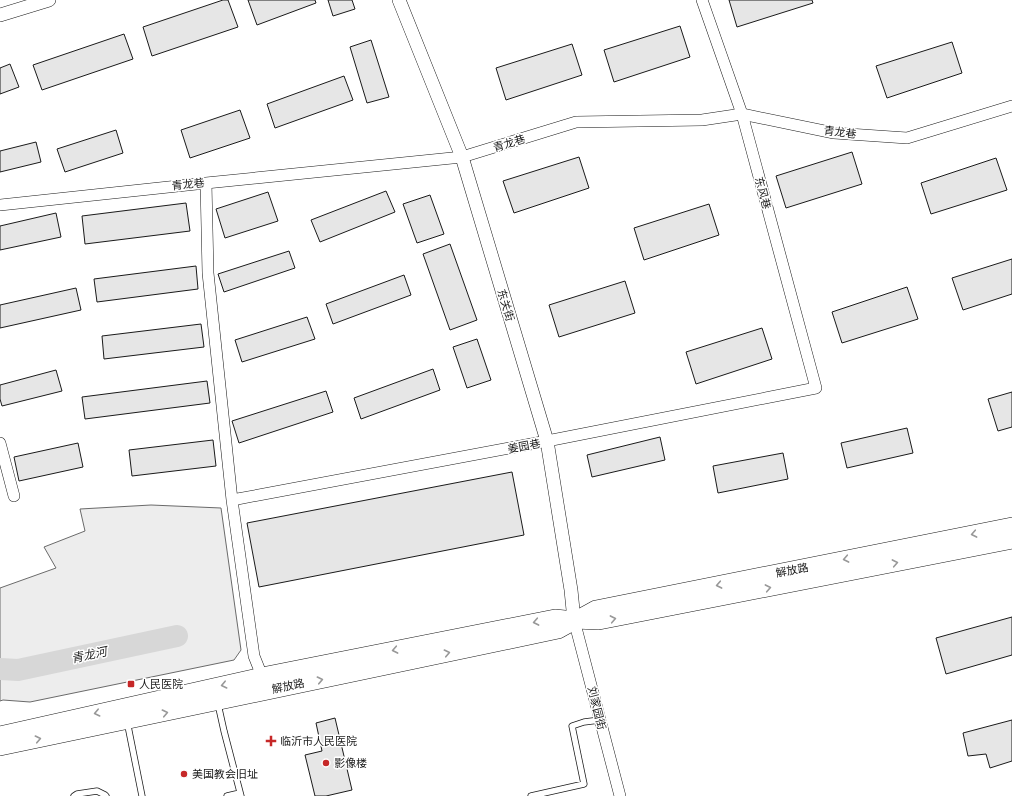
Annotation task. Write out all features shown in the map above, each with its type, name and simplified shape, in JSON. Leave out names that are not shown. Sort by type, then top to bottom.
[{"type":"main road","name":"解放路","points":[[2,737],[127,721],[218,702],[558,630],[596,609],[1012,526]]},
{"type":"main road","name":"解放路","points":[[2,737],[262,676],[555,618],[599,622],[1012,540]]},
{"type":"street","points":[[0,15],[49,0]]},
{"type":"street","name":"东关街","points":[[399,0],[462,157],[547,441],[571,590],[574,620]]},
{"type":"street","name":"东风巷","points":[[702,0],[742,114],[816,388]]},
{"type":"street","name":"青龙巷","points":[[0,205],[462,157],[576,122],[702,120],[742,114],[834,133],[907,138],[1012,106]]},
{"type":"street","points":[[206,183],[208,273],[232,500],[254,656],[262,676]]},
{"type":"street","name":"姜园巷","points":[[232,500],[547,441],[816,388]]},
{"type":"street","points":[[0,443],[14,496]]},
{"type":"street","name":"刘家园街","points":[[574,620],[620,796]]},
{"type":"lane","points":[[218,702],[241,795],[227,796]]},
{"type":"lane","points":[[531,796],[584,784],[572,726],[584,722],[600,720]]},
{"type":"lane","points":[[127,721],[142,796]]},
{"type":"lane","points":[[74,796],[77,794],[97,792],[106,796]]},
{"type":"shaded area","points":[[151,505],[221,508],[241,650],[234,660],[30,702],[0,701],[0,588],[56,568],[44,547],[85,531],[80,509]]},
{"type":"building","points":[[223,0],[228,0],[238,27],[152,56],[143,27]]},
{"type":"building","points":[[248,0],[315,0],[316,3],[257,25]]},
{"type":"building","points":[[328,0],[352,0],[355,9],[333,16]]},
{"type":"building","points":[[729,0],[812,0],[813,3],[737,27]]},
{"type":"building","points":[[680,26],[690,57],[614,82],[604,50]]},
{"type":"building","points":[[124,34],[133,59],[42,90],[33,65]]},
{"type":"building","points":[[371,40],[389,97],[367,103],[350,47]]},
{"type":"building","points":[[952,42],[962,73],[887,98],[876,66]]},
{"type":"building","points":[[572,44],[582,75],[506,100],[496,68]]},
{"type":"building","points":[[10,64],[19,87],[0,94],[0,68]]},
{"type":"building","points":[[344,76],[353,100],[275,128],[267,104]]},
{"type":"building","points":[[240,110],[250,138],[190,158],[181,130]]},
{"type":"building","points":[[116,130],[123,153],[65,172],[57,149]]},
{"type":"building","points":[[36,142],[41,162],[0,172],[0,151]]},
{"type":"building","points":[[852,152],[862,184],[786,208],[776,176]]},
{"type":"building","points":[[579,157],[589,188],[514,213],[503,181]]},
{"type":"building","points":[[996,158],[1007,190],[931,214],[921,183]]},
{"type":"building","points":[[386,191],[395,212],[320,242],[311,220]]},
{"type":"building","points":[[268,192],[278,221],[225,238],[216,209]]},
{"type":"building","points":[[430,195],[444,234],[417,243],[403,204]]},
{"type":"building","points":[[186,203],[190,231],[85,244],[82,216]]},
{"type":"building","points":[[709,204],[719,235],[644,260],[634,228]]},
{"type":"building","points":[[56,213],[61,237],[0,250],[0,226]]},
{"type":"building","points":[[450,244],[477,320],[450,330],[423,254]]},
{"type":"building","points":[[289,251],[295,268],[224,292],[218,274]]},
{"type":"building","points":[[1012,259],[1012,294],[963,310],[952,278]]},
{"type":"building","points":[[196,266],[198,289],[97,302],[94,279]]},
{"type":"building","points":[[404,275],[411,295],[333,324],[326,304]]},
{"type":"building","points":[[625,281],[635,313],[559,337],[549,305]]},
{"type":"building","points":[[907,287],[918,319],[842,343],[832,312]]},
{"type":"building","points":[[76,288],[81,310],[0,328],[0,305]]},
{"type":"building","points":[[307,317],[315,339],[242,362],[235,340]]},
{"type":"building","points":[[201,324],[204,347],[104,359],[102,336]]},
{"type":"building","points":[[762,328],[772,359],[696,384],[686,352]]},
{"type":"building","points":[[477,339],[491,380],[467,388],[453,347]]},
{"type":"building","points":[[433,369],[440,390],[361,419],[354,398]]},
{"type":"building","points":[[56,370],[62,391],[2,406],[0,399],[0,385]]},
{"type":"building","points":[[207,381],[210,403],[85,419],[82,397]]},
{"type":"building","points":[[326,391],[333,412],[239,443],[232,421]]},
{"type":"building","points":[[1012,392],[1012,427],[998,431],[988,399]]},
{"type":"building","points":[[907,428],[913,453],[847,468],[841,443]]},
{"type":"building","points":[[660,437],[665,460],[592,477],[587,455]]},
{"type":"building","points":[[213,440],[216,466],[132,476],[129,450]]},
{"type":"building","points":[[78,443],[83,467],[19,481],[14,457]]},
{"type":"building","points":[[783,453],[788,479],[718,493],[713,466]]},
{"type":"building","points":[[512,472],[524,535],[259,587],[247,523]]},
{"type":"building","points":[[1012,617],[1012,655],[946,674],[936,638]]},
{"type":"building","name":"影像楼","points":[[335,718],[352,790],[326,796],[315,796],[305,755],[322,751],[316,723]]},
{"type":"building","points":[[1012,720],[1012,761],[990,768],[986,754],[968,756],[963,733]]},
{"type":"waterway","name":"青龙河","points":[[0,669],[18,670],[177,636]]},
{"type":"place","name":"人民医院","points":[[131,684]]},
{"type":"place","name":"临沂市人民医院","points":[[271,741]]},
{"type":"place","name":"影像楼","points":[[326,763]]},
{"type":"place","name":"美国教会旧址","points":[[184,774]]}]
